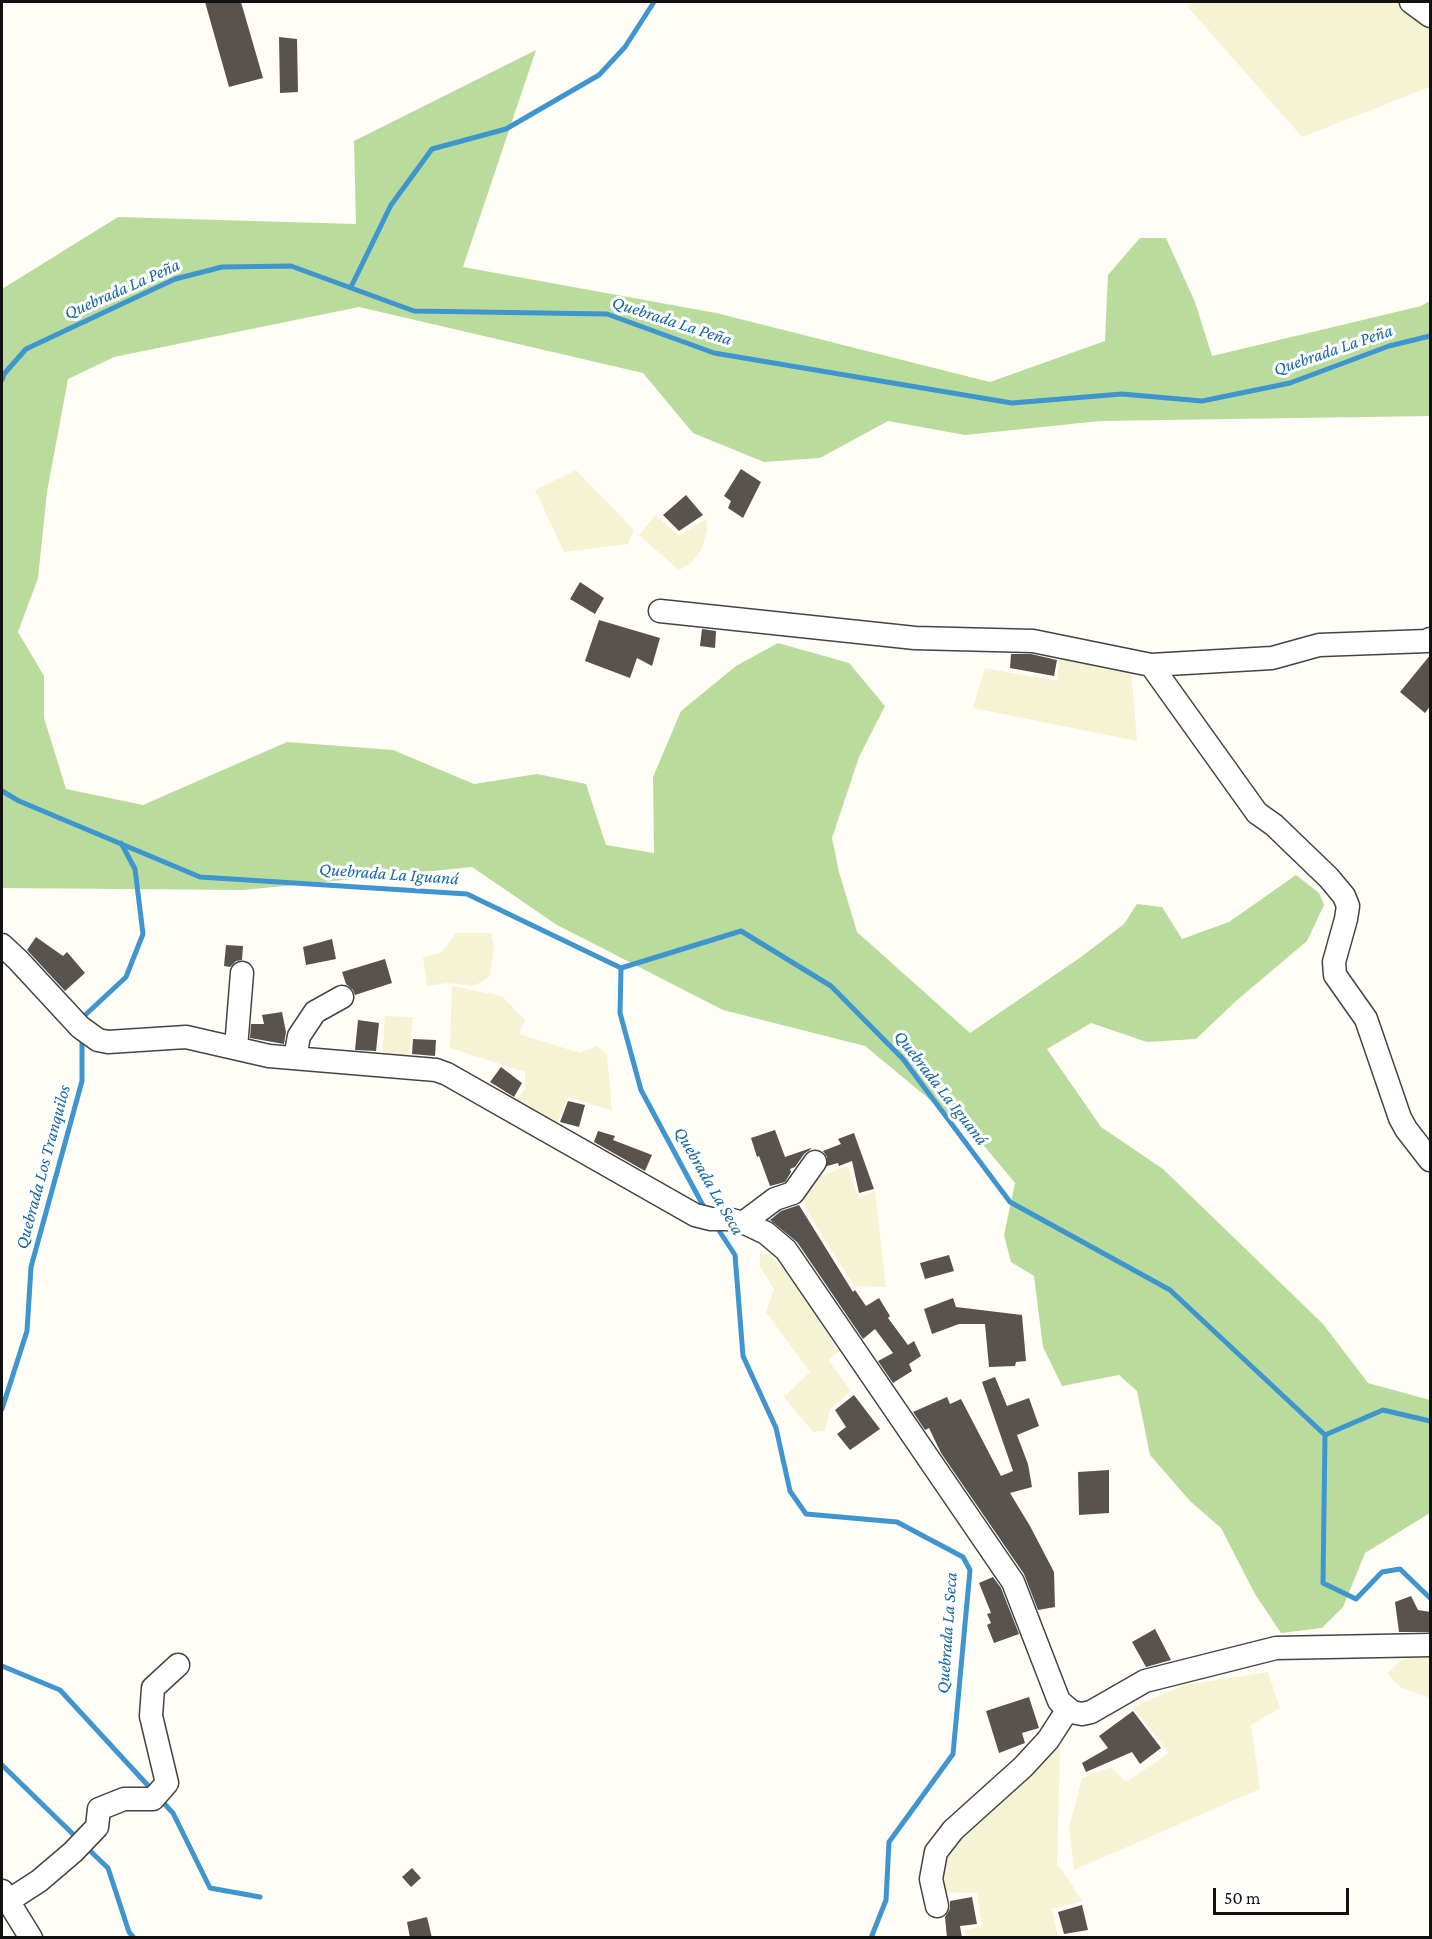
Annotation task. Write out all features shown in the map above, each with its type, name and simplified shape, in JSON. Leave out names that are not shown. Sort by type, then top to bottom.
[{"type":"street","points":[[1411,2],[1431,16]]},
{"type":"street","points":[[660,611],[915,638],[1033,641],[1151,665],[1272,658],[1319,645],[1431,639]]},
{"type":"street","points":[[1151,665],[1257,813],[1274,825],[1329,878],[1344,896],[1348,906],[1334,962],[1335,975],[1366,1019],[1406,1130],[1431,1160]]},
{"type":"street","points":[[2,945],[10,962],[80,1027],[98,1040],[108,1042],[186,1036],[268,1056],[436,1070],[447,1074],[694,1215],[711,1220],[743,1223],[766,1233],[786,1250],[1013,1582],[1059,1701],[1068,1709],[1082,1714],[1091,1712],[1145,1681],[1276,1648],[1431,1645]]},
{"type":"street","points":[[236,1048],[242,973]]},
{"type":"street","points":[[295,1058],[299,1036],[315,1012],[342,997]]},
{"type":"street","points":[[743,1223],[775,1199],[793,1193],[816,1162]]},
{"type":"street","points":[[31,1938],[5,1896],[39,1881],[73,1852],[97,1827],[99,1809],[124,1799],[153,1799],[166,1783],[151,1716],[153,1688],[178,1665]]},
{"type":"street","points":[[937,1906],[931,1879],[936,1852],[953,1830],[1029,1760],[1047,1740],[1068,1709]]},
{"type":"shaded area","points":[[1192,2],[1402,2],[1430,26],[1430,87],[1302,137],[1187,6]]},
{"type":"shaded area","points":[[576,470],[634,530],[628,544],[564,552],[535,490]]},
{"type":"shaded area","points":[[656,515],[679,536],[706,519],[707,530],[701,551],[690,564],[679,570],[639,535]]},
{"type":"shaded area","points":[[1060,652],[1131,669],[1137,741],[973,708],[985,668],[1057,681]]},
{"type":"shaded area","points":[[456,933],[491,933],[494,948],[490,976],[472,986],[447,983],[427,986],[423,957],[441,953]]},
{"type":"shaded area","points":[[452,986],[502,996],[525,1020],[519,1034],[580,1053],[597,1046],[607,1054],[612,1111],[569,1097],[555,1127],[513,1104],[525,1089],[525,1072],[450,1048]]},
{"type":"shaded area","points":[[385,1016],[413,1017],[409,1058],[382,1055]]},
{"type":"shaded area","points":[[847,1166],[859,1198],[875,1191],[886,1287],[854,1286],[806,1210],[803,1190],[816,1178]]},
{"type":"shaded area","points":[[760,1254],[769,1254],[795,1281],[838,1352],[828,1360],[851,1391],[830,1409],[825,1431],[813,1432],[784,1397],[810,1372],[766,1312],[774,1289],[760,1267]]},
{"type":"shaded area","points":[[1430,1656],[1430,1698],[1400,1687],[1387,1673],[1403,1659]]},
{"type":"shaded area","points":[[1268,1672],[1280,1708],[1251,1725],[1260,1789],[1074,1870],[1069,1828],[1082,1778],[1111,1767],[1126,1782],[1169,1753],[1133,1707],[1184,1685]]},
{"type":"shaded area","points":[[1050,1748],[1060,1749],[1057,1865],[1082,1901],[1052,1909],[1058,1937],[966,1937],[965,1930],[982,1926],[977,1893],[943,1892],[939,1860]]},
{"type":"green space","points":[[536,50],[463,267],[716,313],[990,382],[1105,341],[1108,275],[1140,238],[1166,238],[1195,302],[1212,356],[1421,306],[1430,301],[1430,416],[1100,421],[965,435],[888,421],[820,458],[764,462],[693,433],[643,373],[359,307],[114,357],[68,379],[47,492],[38,578],[18,632],[44,676],[44,718],[66,789],[143,805],[287,742],[393,750],[474,784],[537,774],[586,784],[606,845],[654,853],[653,777],[681,711],[736,666],[778,643],[849,663],[885,706],[859,757],[832,838],[839,872],[857,932],[970,1033],[1081,957],[1124,924],[1137,904],[1162,907],[1182,939],[1229,922],[1296,875],[1319,893],[1324,905],[1307,941],[1236,1001],[1196,1039],[1147,1042],[1091,1023],[1047,1049],[1101,1127],[1163,1169],[1323,1324],[1368,1383],[1430,1400],[1430,1513],[1365,1553],[1343,1607],[1322,1628],[1281,1633],[1255,1594],[1221,1528],[1190,1501],[1150,1455],[1137,1391],[1119,1375],[1062,1386],[1043,1347],[1034,1276],[1011,1262],[1004,1235],[1015,1183],[980,1141],[865,1046],[723,1010],[557,925],[472,867],[244,890],[2,888],[2,289],[118,217],[356,224],[354,141]]},
{"type":"building","points":[[205,2],[241,2],[263,78],[229,87]]},
{"type":"building","points":[[279,37],[297,39],[298,92],[280,93]]},
{"type":"building","points":[[741,469],[761,482],[743,518],[728,508],[731,501],[724,496]]},
{"type":"building","points":[[686,495],[703,515],[679,531],[663,515]]},
{"type":"building","points":[[580,582],[604,598],[595,614],[570,599]]},
{"type":"building","points":[[599,620],[660,638],[652,666],[637,658],[630,678],[585,661]]},
{"type":"building","points":[[702,629],[716,631],[715,648],[700,646]]},
{"type":"building","points":[[1011,654],[1031,654],[1057,660],[1054,676],[1010,668]]},
{"type":"building","points":[[1431,654],[1431,705],[1425,713],[1400,692]]},
{"type":"building","points":[[36,937],[63,956],[67,952],[85,973],[65,991],[27,950]]},
{"type":"building","points":[[332,939],[336,959],[306,965],[303,947]]},
{"type":"building","points":[[226,945],[243,946],[242,960],[236,961],[230,967],[224,966]]},
{"type":"building","points":[[385,959],[392,983],[355,995],[346,984],[342,972]]},
{"type":"building","points":[[282,1012],[286,1032],[284,1044],[250,1038],[251,1024],[264,1024],[262,1015]]},
{"type":"building","points":[[358,1020],[379,1023],[376,1051],[355,1050]]},
{"type":"building","points":[[413,1039],[436,1040],[435,1056],[412,1054]]},
{"type":"building","points":[[501,1067],[522,1083],[514,1097],[490,1082]]},
{"type":"building","points":[[568,1101],[585,1105],[579,1127],[560,1122]]},
{"type":"building","points":[[775,1130],[785,1157],[811,1149],[804,1154],[795,1167],[790,1169],[791,1172],[785,1182],[770,1186],[751,1138]]},
{"type":"building","points":[[598,1131],[615,1136],[613,1140],[652,1155],[645,1171],[594,1142]]},
{"type":"building","points":[[854,1133],[874,1189],[859,1193],[852,1161],[839,1166],[838,1163],[827,1166],[827,1157],[823,1151],[841,1144],[838,1139]]},
{"type":"building","points":[[799,1205],[853,1292],[855,1290],[866,1306],[879,1298],[890,1316],[888,1318],[908,1345],[914,1341],[921,1356],[909,1364],[912,1371],[893,1383],[878,1361],[893,1353],[875,1329],[863,1339],[797,1242],[770,1220],[781,1211]]},
{"type":"building","points":[[949,1255],[954,1271],[925,1279],[920,1263]]},
{"type":"building","points":[[953,1298],[956,1307],[1022,1315],[1026,1361],[1016,1362],[1015,1366],[989,1367],[985,1324],[959,1324],[932,1334],[924,1309]]},
{"type":"building","points":[[995,1377],[1007,1406],[1029,1398],[1039,1426],[1017,1435],[1028,1464],[1032,1487],[1010,1493],[1054,1572],[1055,1607],[1038,1610],[1024,1574],[941,1453],[929,1428],[925,1430],[913,1412],[947,1397],[950,1404],[961,1399],[1001,1476],[1013,1471],[982,1382]]},
{"type":"building","points":[[854,1395],[880,1429],[850,1450],[837,1434],[846,1427],[835,1410]]},
{"type":"building","points":[[1109,1470],[1109,1513],[1079,1515],[1078,1472]]},
{"type":"building","points":[[993,1577],[1001,1588],[1019,1634],[994,1643],[987,1625],[991,1623],[987,1614],[991,1613],[979,1583]]},
{"type":"building","points":[[1411,1596],[1418,1610],[1431,1612],[1431,1632],[1399,1632],[1395,1602]]},
{"type":"building","points":[[1155,1629],[1171,1660],[1146,1667],[1132,1642]]},
{"type":"building","points":[[1029,1697],[1039,1728],[1022,1733],[1025,1743],[999,1753],[986,1711]]},
{"type":"building","points":[[1133,1711],[1161,1748],[1140,1764],[1132,1752],[1086,1772],[1082,1763],[1108,1748],[1099,1736]]},
{"type":"building","points":[[412,1868],[421,1878],[411,1887],[402,1877]]},
{"type":"building","points":[[972,1897],[977,1924],[960,1926],[962,1938],[947,1938],[945,1917],[950,1909],[950,1901]]},
{"type":"building","points":[[1082,1905],[1088,1930],[1064,1934],[1058,1912]]},
{"type":"building","points":[[427,1917],[432,1938],[410,1938],[407,1922]]},
{"type":"waterway","points":[[351,287],[391,205],[432,149],[506,129],[599,75],[625,47],[654,2]]},
{"type":"waterway","name":"Quebrada La Peña","points":[[2,380],[4,374],[26,349],[175,279],[222,267],[291,266],[414,311],[607,314],[714,353],[1012,403],[1122,394],[1202,401],[1290,383],[1389,346],[1430,336]]},
{"type":"waterway","name":"Quebrada La Iguaná","points":[[2,791],[19,801],[200,877],[467,894],[621,968],[741,931],[831,986],[903,1059],[1010,1202],[1170,1290],[1325,1435],[1383,1410],[1430,1421]]},
{"type":"waterway","name":"Quebrada Los Tranquilos","points":[[82,1018],[126,977],[143,934],[135,869],[121,843]]},
{"type":"waterway","name":"Quebrada La Seca","points":[[621,968],[620,1013],[641,1090],[706,1211]]},
{"type":"waterway","name":"Quebrada Los Tranquilos","points":[[2,1409],[27,1331],[31,1267],[82,1081],[82,1038]]},
{"type":"waterway","name":"Quebrada La Seca","points":[[716,1226],[735,1255],[743,1356],[776,1428],[790,1491],[806,1514],[897,1522],[963,1557],[970,1570],[953,1754],[889,1842],[886,1900],[871,1938]]},
{"type":"waterway","points":[[1325,1435],[1323,1583],[1356,1599],[1382,1572],[1400,1569],[1430,1598]]},
{"type":"waterway","points":[[2,1666],[60,1690],[153,1791]]},
{"type":"waterway","name":"Quebrada Los Tranquilos","points":[[2,1765],[78,1839]]},
{"type":"waterway","points":[[159,1798],[173,1813],[210,1888],[260,1897]]},
{"type":"waterway","name":"Quebrada Los Tranquilos","points":[[85,1846],[108,1868],[129,1932],[134,1938]]}]
